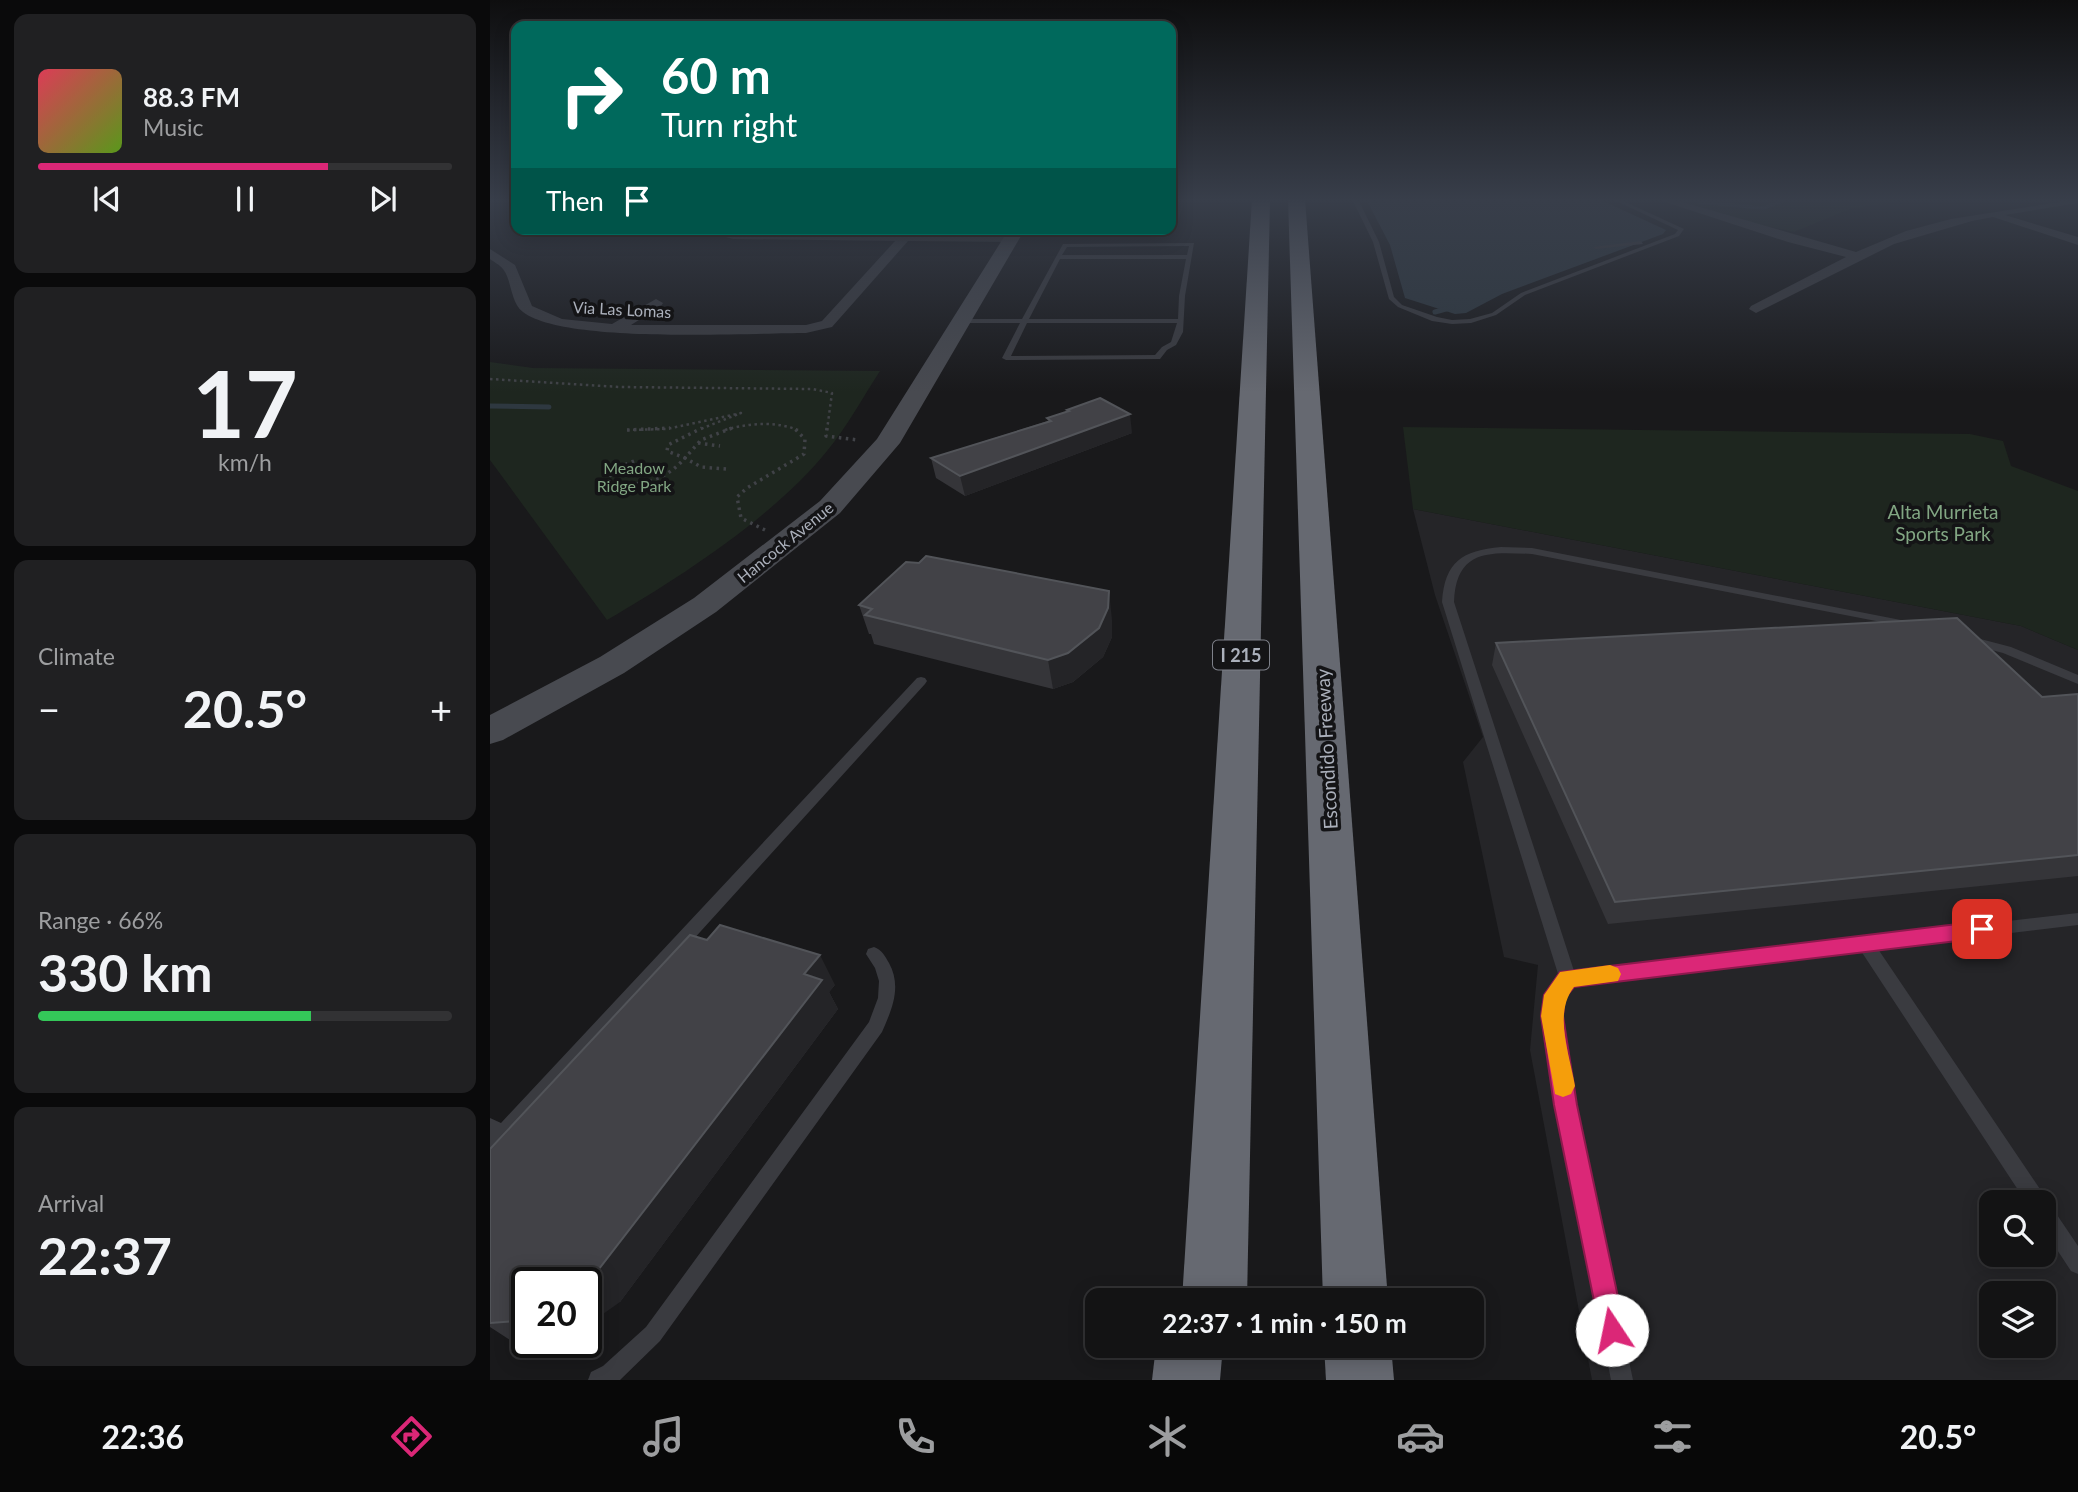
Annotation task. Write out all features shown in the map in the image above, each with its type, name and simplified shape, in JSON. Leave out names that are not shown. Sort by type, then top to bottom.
[{"type":"highway","name":"I 215","points":[[1215,1288],[1258,263]]},
{"type":"highway","name":"Escondido Freeway","points":[[1300,263],[1355,1288]]},
{"type":"highway","points":[[1198,1288],[1222,1111]]},
{"type":"highway","points":[[1186,1380],[1189,1358]]},
{"type":"highway","points":[[1211,1380],[1212,1358]]},
{"type":"highway","points":[[1359,1358],[1360,1380]]},
{"type":"main road","name":"Hancock Avenue","points":[[490,731],[647,642],[705,605],[830,507],[887,443],[996,263]]},
{"type":"street","name":"Via Las Lomas","points":[[504,263],[510,268],[516,289],[527,309],[559,323],[615,329],[787,330],[827,324],[882,263]]},
{"type":"street","points":[[1756,309],[1844,263]]},
{"type":"street","points":[[615,329],[656,303]]},
{"type":"lane","points":[[1055,263],[1006,358],[1157,357],[1179,339],[1182,296],[1189,263]]},
{"type":"lane","points":[[1382,263],[1391,298],[1400,306],[1435,319],[1452,322],[1471,321],[1494,314],[1523,294],[1603,263]]},
{"type":"lane","points":[[960,321],[1181,321]]},
{"type":"lane","points":[[1568,979],[1448,602],[1447,581],[1458,566],[1472,555],[1499,549],[1532,551],[1918,626]]},
{"type":"lane","points":[[1956,636],[2007,650],[2078,680]]},
{"type":"lane","points":[[490,1149],[497,1130],[921,681]]},
{"type":"lane","points":[[1622,1380],[1566,1105],[1552,1016],[1555,995],[1568,979],[1864,942],[2078,919]]},
{"type":"lane","points":[[1864,942],[2029,1190]]},
{"type":"lane","points":[[599,1380],[611,1374],[653,1334],[876,1027],[889,992],[889,977],[884,964],[874,954]]},
{"type":"lane","points":[[2056,1231],[2078,1264]]},
{"type":"path","points":[[490,379],[620,387],[813,389],[832,393],[826,436],[887,443]]},
{"type":"path","points":[[627,430],[667,429],[741,413],[668,445],[667,451],[701,467],[726,469]]},
{"type":"path","points":[[634,461],[614,469],[608,479],[611,483],[647,483],[670,474],[697,443],[726,429],[752,424],[796,427],[805,435],[807,444],[804,454],[737,496],[741,517],[788,542]]},
{"type":"path","points":[[697,443],[720,446]]},
{"type":"shaded area","points":[[1395,263],[1584,263],[1502,294],[1466,313],[1455,314],[1405,298]]},
{"type":"shaded area","points":[[1413,509],[2021,626],[2078,650],[2078,1380],[1592,1380],[1530,1050],[1538,965],[1504,957],[1463,762],[1483,737],[1435,595]]},
{"type":"green space","name":"Meadow Ridge Park","points":[[490,362],[533,368],[880,371],[834,442],[781,499],[695,565],[607,620],[490,460]]},
{"type":"green space","name":"Alta Murrieta Sports Park","points":[[1403,427],[1970,434],[2003,441],[2011,466],[2078,491],[2078,650],[2021,626],[1413,509]]},
{"type":"building","points":[[1100,398],[1130,414],[960,476],[931,458],[1051,421],[1047,418]]},
{"type":"building","points":[[926,556],[1109,591],[1108,608],[1099,628],[1068,653],[1048,660],[865,615],[872,609],[859,605],[906,562],[919,563]]},
{"type":"building","points":[[1957,618],[2042,697],[2078,694],[2078,855],[1615,902],[1496,643]]},
{"type":"building","points":[[720,925],[820,955],[804,974],[822,980],[600,1267],[511,1267],[511,1321],[490,1323],[490,1149],[690,935],[707,940]]},
{"type":"waterway","points":[[1435,312],[1453,307]]},
{"type":"waterway","points":[[490,406],[549,407]]},
{"type":"slow traffic","points":[[1563,1086],[1552,1016],[1555,995],[1568,979],[1610,974]]},
{"type":"route","points":[[1612,1330],[1566,1105],[1552,1016],[1555,995],[1568,979],[1982,929]]}]
